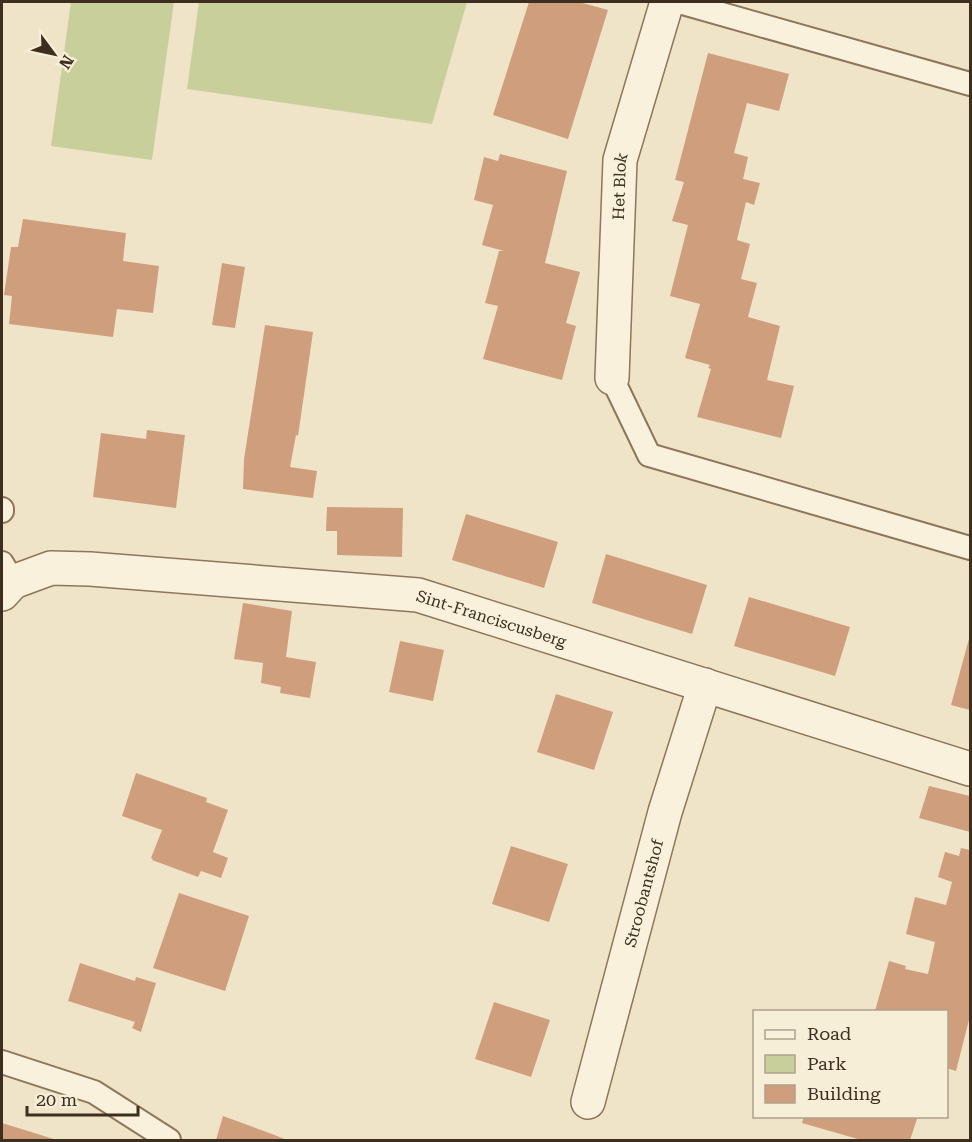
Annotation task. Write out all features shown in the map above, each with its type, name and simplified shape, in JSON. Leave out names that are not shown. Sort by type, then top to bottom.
[{"type":"street","name":"Het Blok","points":[[612,378],[620,160],[667,2]]},
{"type":"street","name":"Sint-Franciscusberg","points":[[5,580],[51,568],[90,568],[418,595],[970,769]]},
{"type":"street","name":"Stroobantshof","points":[[588,1102],[665,812],[705,685]]},
{"type":"lane","points":[[679,2],[970,84]]},
{"type":"lane","points":[[612,378],[649,454],[970,548]]},
{"type":"lane","points":[[2,1062],[94,1092],[169,1140]]},
{"type":"green space","points":[[71,2],[174,2],[152,160],[51,146]]},
{"type":"green space","points":[[199,2],[467,2],[432,124],[187,89]]},
{"type":"building","points":[[529,2],[579,2],[608,10],[568,139],[493,115]]},
{"type":"building","points":[[708,53],[789,74],[779,111],[747,103],[734,153],[748,157],[743,179],[760,183],[754,205],[746,202],[737,240],[750,244],[741,279],[757,283],[748,317],[780,326],[767,380],[794,386],[781,438],[697,417],[711,369],[708,368],[710,365],[685,358],[700,304],[670,296],[688,225],[672,221],[684,182],[675,180]]},
{"type":"building","points":[[500,154],[567,171],[545,263],[580,272],[566,323],[576,326],[562,380],[483,359],[498,306],[485,303],[499,251],[504,251],[482,245],[493,205],[474,200],[484,157],[498,161]]},
{"type":"building","points":[[23,219],[126,233],[123,261],[159,266],[153,313],[117,309],[113,337],[9,324],[12,296],[4,295],[11,247],[18,247]]},
{"type":"building","points":[[222,263],[245,267],[235,328],[212,325]]},
{"type":"building","points":[[265,325],[313,332],[298,436],[296,435],[290,467],[317,471],[313,498],[243,489],[244,459]]},
{"type":"building","points":[[147,430],[185,435],[176,508],[93,497],[101,433],[146,439]]},
{"type":"building","points":[[327,507],[403,508],[402,557],[337,555],[337,531],[326,531]]},
{"type":"building","points":[[466,514],[558,542],[544,588],[452,560]]},
{"type":"building","points":[[606,554],[707,585],[692,634],[592,603]]},
{"type":"building","points":[[749,597],[850,627],[835,676],[734,646]]},
{"type":"building","points":[[243,603],[292,611],[286,657],[316,662],[310,698],[280,693],[281,687],[261,683],[263,663],[234,659]]},
{"type":"building","points":[[970,635],[970,710],[951,705]]},
{"type":"building","points":[[400,641],[444,650],[433,701],[389,692]]},
{"type":"building","points":[[556,694],[613,712],[594,770],[537,752]]},
{"type":"building","points":[[136,773],[207,798],[206,802],[228,810],[213,852],[228,858],[221,878],[201,871],[198,877],[152,860],[162,830],[122,816]]},
{"type":"building","points":[[929,786],[970,796],[970,832],[919,818]]},
{"type":"building","points":[[511,846],[568,864],[549,922],[492,904]]},
{"type":"building","points":[[961,848],[970,850],[970,1016],[956,1071],[948,1069],[948,1010],[875,1010],[889,961],[906,966],[905,969],[928,974],[935,942],[906,934],[915,897],[946,905],[952,882],[938,877],[945,852],[959,856]]},
{"type":"building","points":[[179,893],[249,916],[225,991],[153,968]]},
{"type":"building","points":[[80,963],[135,981],[136,977],[156,983],[141,1032],[132,1028],[135,1022],[68,1001]]},
{"type":"building","points":[[494,1002],[550,1020],[531,1077],[475,1059]]},
{"type":"building","points":[[223,1116],[272,1134],[287,1140],[216,1140]]},
{"type":"building","points":[[803,1118],[917,1118],[910,1140],[861,1140],[802,1123]]},
{"type":"building","points":[[2,1123],[57,1140],[2,1140]]}]
